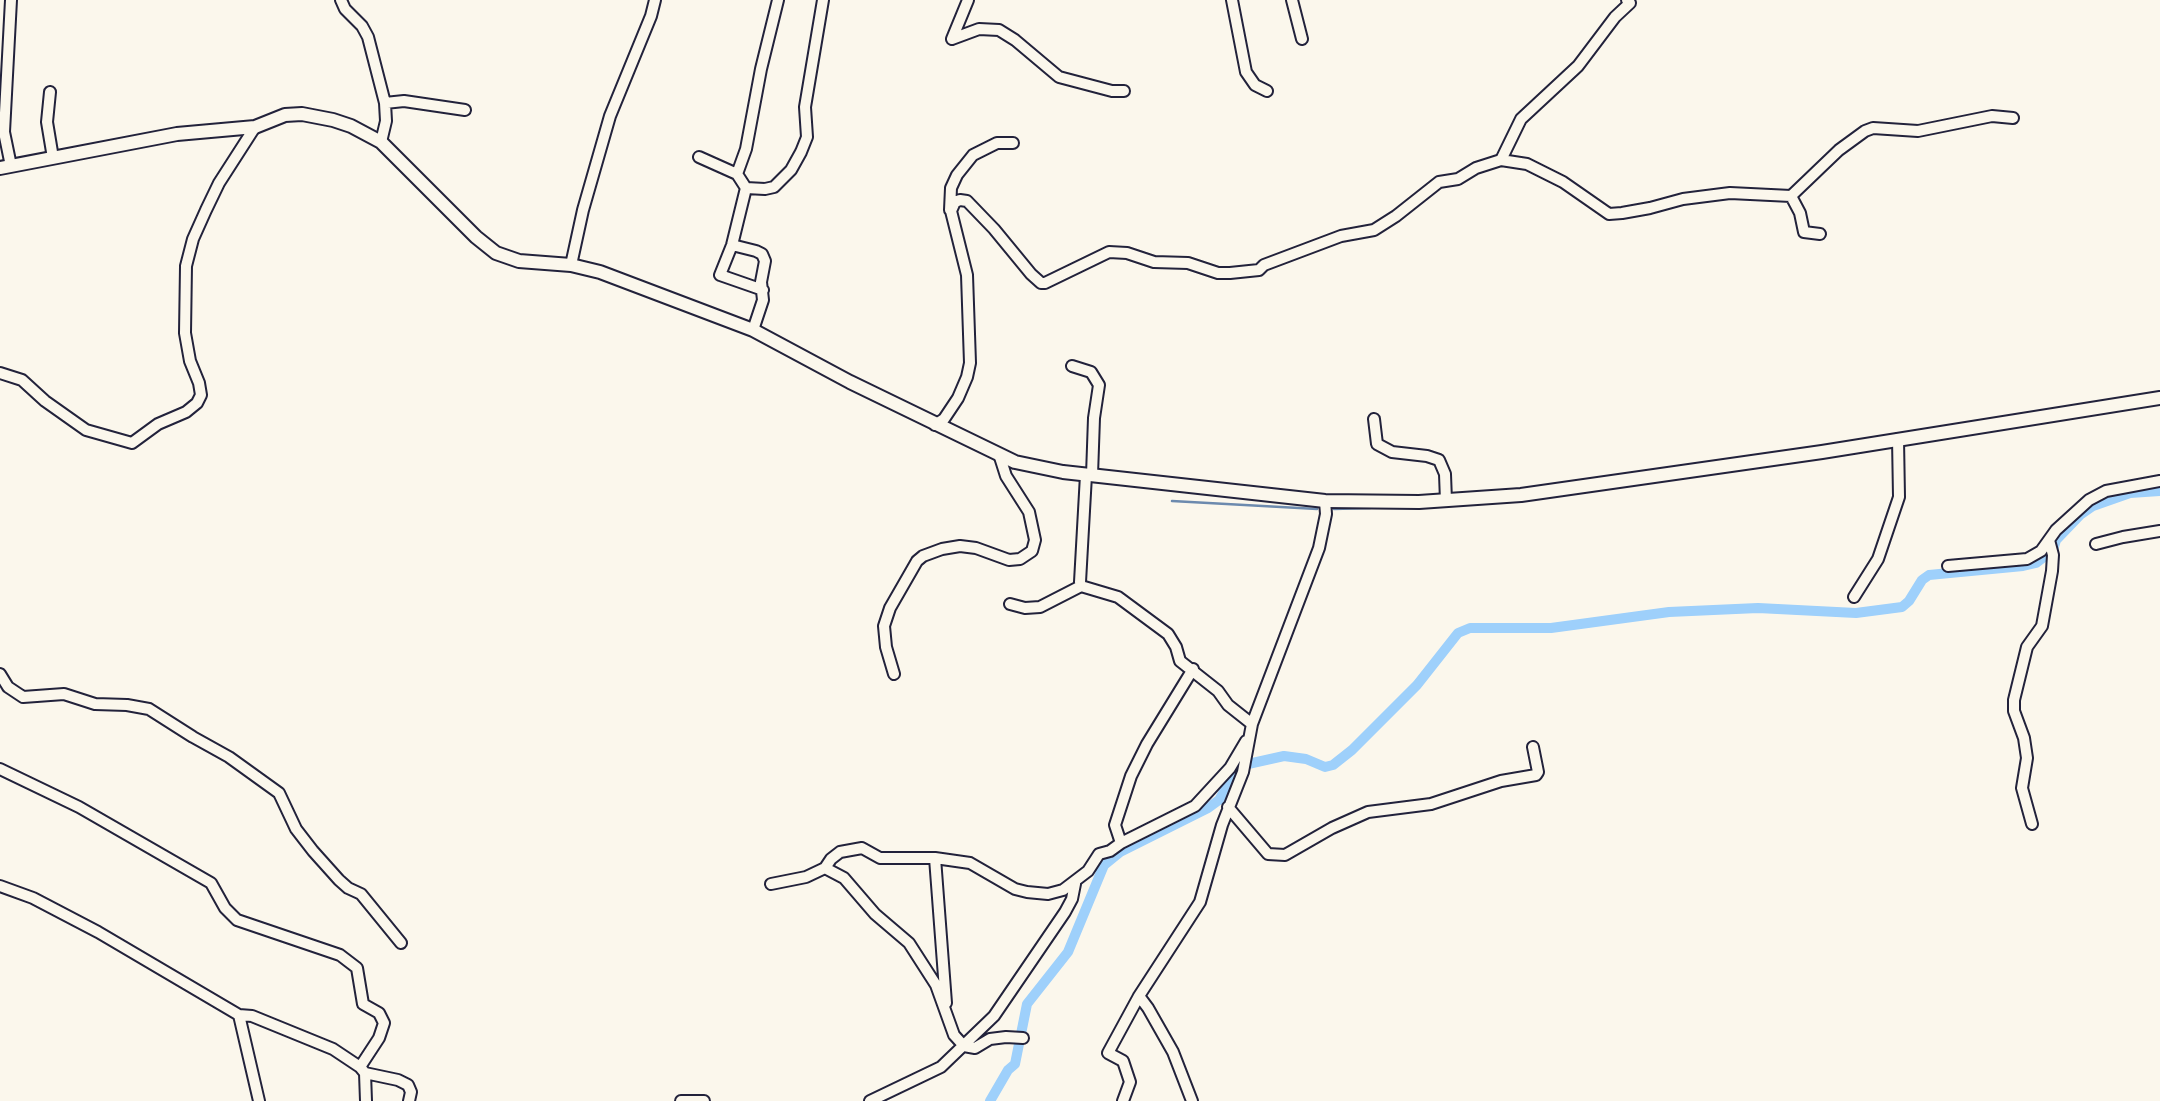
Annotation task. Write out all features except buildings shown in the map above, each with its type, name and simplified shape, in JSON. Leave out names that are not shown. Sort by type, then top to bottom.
[{"type":"main road","points":[[5,167],[177,134],[255,127],[285,115],[314,115],[351,126],[381,142],[470,231],[496,253],[519,261],[571,265],[600,272],[753,330],[935,425],[1015,462],[1089,475],[1325,500],[1419,502],[1521,495],[1638,479],[2160,398]]},
{"type":"street","points":[[5,167],[4,132],[11,0]]},
{"type":"street","points":[[341,0],[345,10],[362,26],[368,37],[385,103],[386,121],[381,142]]},
{"type":"street","points":[[571,265],[586,201],[607,126],[651,16],[655,0]]},
{"type":"street","points":[[738,174],[746,150],[761,69],[778,0]]},
{"type":"street","points":[[746,188],[766,189],[782,181],[801,152],[806,137],[805,107],[823,0]]},
{"type":"street","points":[[968,0],[952,39],[979,28],[999,30],[1058,78],[1124,92]]},
{"type":"street","points":[[1232,0],[1246,72],[1255,85],[1267,91]]},
{"type":"street","points":[[1292,0],[1302,39]]},
{"type":"street","points":[[1501,160],[1521,119],[1578,66],[1615,17],[1630,3],[1627,0]]},
{"type":"street","points":[[50,92],[47,122],[53,158]]},
{"type":"street","points":[[385,103],[404,101],[465,110]]},
{"type":"street","points":[[951,211],[955,202],[967,201],[1041,283],[1109,252],[1127,253],[1154,262],[1188,263],[1218,273],[1240,272],[1259,270],[1264,265],[1341,236],[1374,230],[1396,216],[1439,182],[1458,179],[1476,168],[1501,160],[1527,164],[1545,172],[1609,214],[1650,208],[1683,199],[1730,193],[1790,196],[1839,150],[1865,131],[1873,128],[1918,131],[1992,116],[2013,118]]},
{"type":"street","points":[[0,373],[22,380],[44,401],[86,430],[132,443],[158,424],[186,412],[197,403],[201,396],[199,383],[190,361],[186,333],[186,266],[193,239],[212,197],[255,127]]},
{"type":"street","points":[[935,425],[944,419],[958,398],[967,377],[970,362],[966,275],[951,211],[951,188],[957,175],[973,155],[997,143],[1013,143]]},
{"type":"street","points":[[699,157],[738,174],[746,188],[732,244],[720,276],[763,290]]},
{"type":"street","points":[[1790,196],[1800,213],[1804,232],[1820,234]]},
{"type":"street","points":[[732,244],[762,254],[765,261],[761,282],[763,300],[753,330]]},
{"type":"street","points":[[1072,366],[1091,372],[1099,385],[1089,475],[1080,582],[1082,586]]},
{"type":"street","points":[[1374,418],[1377,444],[1392,452],[1426,456],[1439,460],[1445,474],[1446,500]]},
{"type":"street","points":[[1854,597],[1878,559],[1899,497],[1898,439]]},
{"type":"street","points":[[894,674],[886,647],[884,626],[890,608],[917,561],[923,556],[942,549],[960,546],[976,548],[1009,560],[1020,559],[1032,550],[1034,540],[1029,512],[1006,476],[999,454]]},
{"type":"street","points":[[2032,824],[2022,788],[2027,758],[2024,738],[2014,711],[2014,700],[2027,648],[2042,626],[2051,547],[2072,513],[2089,500],[2106,491],[2160,481]]},
{"type":"street","points":[[771,884],[806,877],[825,868],[831,859],[840,852],[862,848],[880,858],[935,858],[970,863],[1015,889],[1048,894],[1064,890],[1075,884],[1090,868],[1099,854],[1110,851],[1121,843],[1195,806],[1230,768],[1250,729],[1319,548],[1326,514],[1325,500]]},
{"type":"street","points":[[2096,544],[2160,531]]},
{"type":"street","points":[[1948,566],[2026,559],[2051,547]]},
{"type":"street","points":[[1010,604],[1025,608],[1040,607],[1082,586],[1118,597],[1168,634],[1176,647],[1180,661],[1193,669],[1218,691],[1250,729]]},
{"type":"street","points":[[1121,843],[1115,826],[1131,776],[1147,744],[1193,669]]},
{"type":"street","points":[[0,674],[8,687],[23,697],[64,694],[95,704],[127,705],[149,709],[229,757],[279,793],[296,829],[313,850],[339,880],[348,888],[361,894],[401,943]]},
{"type":"street","points":[[1123,1101],[1130,1082],[1124,1061],[1108,1053],[1139,996],[1200,902],[1228,807],[1243,772],[1250,729]]},
{"type":"street","points":[[1228,807],[1263,851],[1278,857],[1292,852],[1332,828],[1368,812],[1431,804],[1501,781],[1536,775],[1538,772],[1533,746]]},
{"type":"street","points":[[0,769],[79,807],[211,883],[225,908],[237,920],[340,955],[357,968],[363,1004],[379,1013],[384,1023],[379,1038],[363,1070],[366,1101]]},
{"type":"street","points":[[935,858],[947,1017]]},
{"type":"street","points":[[825,868],[844,878],[875,914],[909,943],[936,985],[954,1035],[964,1046],[975,1048],[990,1039],[1019,1038]]},
{"type":"street","points":[[870,1101],[941,1067],[994,1016],[1066,912],[1072,899],[1075,884]]},
{"type":"street","points":[[0,886],[33,898],[98,932],[239,1015],[252,1016],[333,1049],[363,1070],[398,1080],[408,1085],[411,1092],[409,1101]]},
{"type":"street","points":[[1139,996],[1174,1052],[1192,1101]]},
{"type":"street","points":[[239,1015],[259,1101]]},
{"type":"street","points":[[681,1101],[704,1101]]},
{"type":"waterway","points":[[990,1101],[1008,1070],[1015,1064],[1027,1004],[1068,952],[1104,865],[1120,852],[1208,808],[1219,800],[1239,766],[1284,756],[1306,759],[1325,767],[1333,765],[1352,750],[1417,685],[1458,633],[1470,628],[1551,628],[1669,612],[1758,608],[1856,613],[1902,607],[1909,601],[1922,580],[1929,575],[2023,566],[2036,563],[2053,550],[2056,540],[2080,515],[2093,506],[2130,493],[2160,491]]},
{"type":"waterway","points":[[1172,501],[1317,509]]},
{"type":"waterway","points":[[1334,509],[1370,508]]},
{"type":"waterway","points":[[1093,869],[1099,871]]}]
